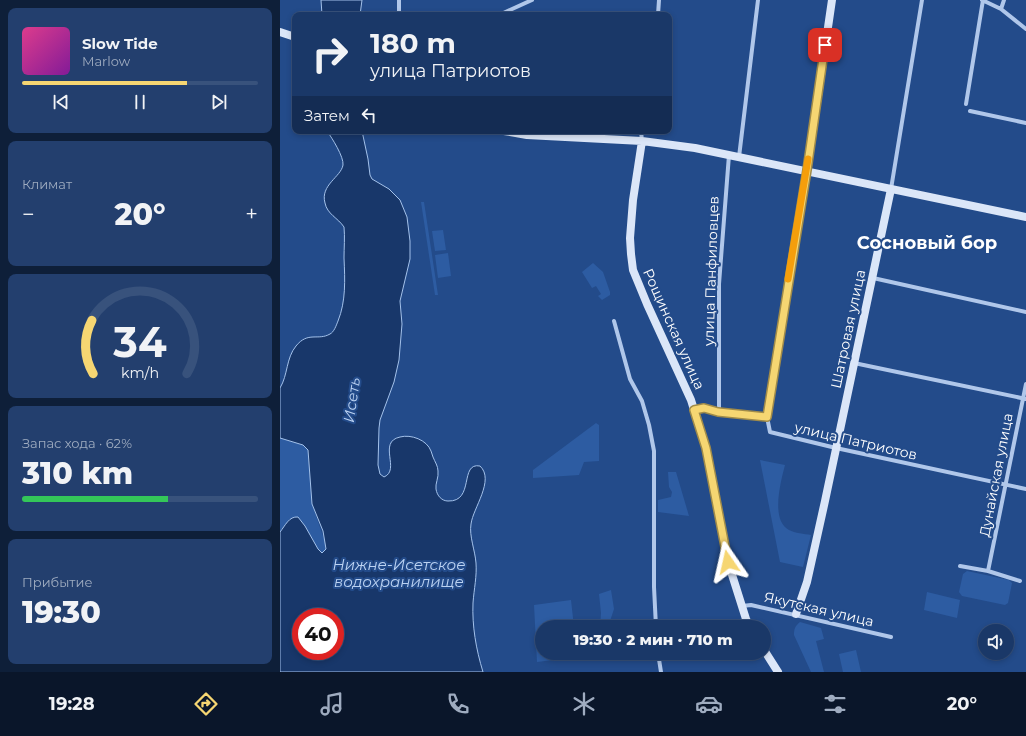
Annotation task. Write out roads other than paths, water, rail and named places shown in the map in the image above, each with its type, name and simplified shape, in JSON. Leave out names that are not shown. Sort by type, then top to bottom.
[{"type":"street","points":[[399,0],[399,12]]},
{"type":"street","points":[[506,12],[532,0]]},
{"type":"street","points":[[658,12],[659,0]]},
{"type":"street","points":[[739,157],[758,0]]},
{"type":"street","points":[[694,410],[704,408],[718,412],[767,417],[807,170],[832,0]]},
{"type":"street","name":"Шатровая улица","points":[[796,614],[807,582],[826,501],[892,189],[922,0]]},
{"type":"street","points":[[966,104],[983,0],[1001,9],[1026,29]]},
{"type":"street","points":[[1001,9],[1004,0]]},
{"type":"street","points":[[280,32],[292,36]]},
{"type":"street","points":[[970,111],[1026,123]]},
{"type":"street","points":[[520,134],[642,141],[695,148],[807,170],[1026,217]]},
{"type":"street","name":"Рощинская улица","points":[[641,134],[642,141],[630,238],[634,270],[638,284],[691,400],[706,448],[728,562],[746,620]]},
{"type":"street","name":"улица Панфиловцев","points":[[718,412],[719,284],[729,155]]},
{"type":"street","points":[[872,278],[1026,312]]},
{"type":"street","points":[[614,321],[630,379],[642,401],[649,425],[654,451],[654,587],[656,620]]},
{"type":"street","points":[[854,363],[1024,399]]},
{"type":"street","name":"Дунайская улица","points":[[988,571],[1026,384]]},
{"type":"street","name":"улица Патриотов","points":[[767,417],[770,432],[836,448],[1026,489]]},
{"type":"street","points":[[960,566],[988,571],[1020,581]]},
{"type":"street","name":"Якутская улица","points":[[742,606],[751,604],[891,637]]},
{"type":"street","points":[[659,660],[661,672]]},
{"type":"street","points":[[770,660],[778,672]]},
{"type":"water","points":[[321,0],[362,0],[360,12],[322,12]]},
{"type":"water","name":"Нижне-Исетское водохранилище","points":[[329,134],[363,134],[370,175],[372,179],[389,189],[400,200],[407,217],[410,241],[410,259],[400,301],[402,324],[399,360],[394,382],[380,420],[378,465],[380,474],[384,477],[389,473],[390,444],[393,440],[404,436],[414,437],[429,447],[438,469],[436,487],[437,492],[444,500],[456,500],[461,495],[470,470],[474,466],[480,466],[484,472],[485,479],[482,494],[471,524],[471,538],[476,568],[473,603],[474,629],[476,646],[483,672],[280,672],[280,532],[292,518],[298,517],[318,549],[322,553],[326,549],[323,531],[312,504],[308,450],[303,445],[280,438],[280,388],[283,383],[290,356],[300,341],[309,337],[326,336],[331,333],[334,330],[341,313],[345,282],[344,227],[326,207],[324,197],[325,191],[339,173],[343,165],[342,157]]},
{"type":"district","name":"Сосновый бор","points":[[927,243]]},
{"type":"water label","name":"Исеть","points":[[352,400]]}]
